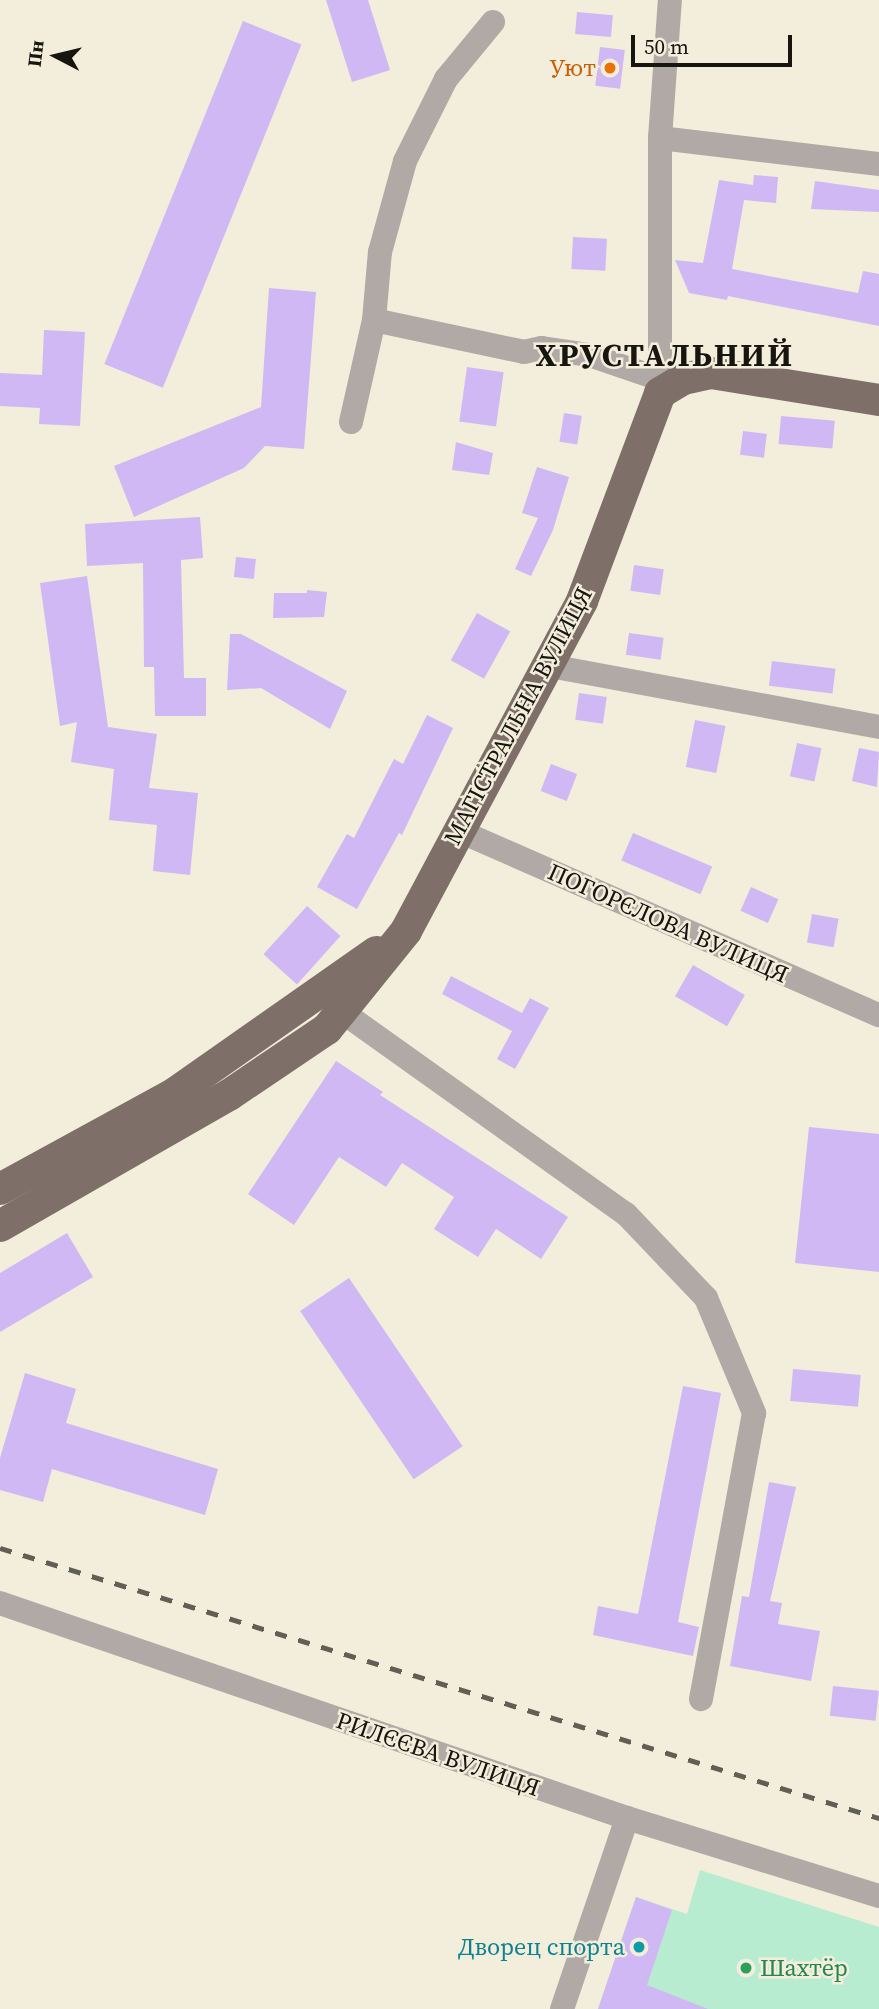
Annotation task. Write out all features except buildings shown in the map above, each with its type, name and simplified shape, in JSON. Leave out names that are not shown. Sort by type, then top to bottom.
[{"type":"main road","points":[[660,386],[711,373],[879,400]]},
{"type":"main road","name":"МАГІСТРАЛЬНА ВУЛИЦЯ","points":[[0,1226],[229,1096],[327,1030],[406,931],[457,830],[550,666],[582,601],[660,386]]},
{"type":"main road","name":"МАГІСТРАЛЬНА ВУЛИЦЯ","points":[[0,1189],[175,1093],[406,931]]},
{"type":"street","name":"МАГІСТРАЛЬНА ВУЛИЦЯ","points":[[660,386],[660,138],[670,0]]},
{"type":"street","points":[[351,422],[374,320],[380,253],[405,161],[446,79],[493,22]]},
{"type":"street","points":[[660,138],[879,164]]},
{"type":"street","points":[[374,320],[524,352],[542,348],[589,355],[660,386]]},
{"type":"street","points":[[550,666],[879,727]]},
{"type":"street","name":"ПОГОРЄЛОВА ВУЛИЦЯ","points":[[457,830],[879,1015]]},
{"type":"street","points":[[341,1012],[626,1214],[706,1298],[754,1413],[701,1699]]},
{"type":"street","name":"РИЛЄЄВА ВУЛИЦЯ","points":[[0,1603],[627,1818],[879,1896]]},
{"type":"street","points":[[562,2009],[627,1818]]},
{"type":"green space","name":"Шахтёр","points":[[700,1870],[879,1927],[879,2009],[598,2009],[636,1897],[687,1914]]},
{"type":"railway","points":[[0,1548],[879,1818]]},
{"type":"place","name":"Уют","points":[[610,68]]},
{"type":"place","name":"Дворец спорта","points":[[639,1947]]},
{"type":"place","name":"Шахтёр","points":[[746,1968]]},
{"type":"district","name":"ХРУСТАЛЬНИЙ","points":[[665,355]]}]
